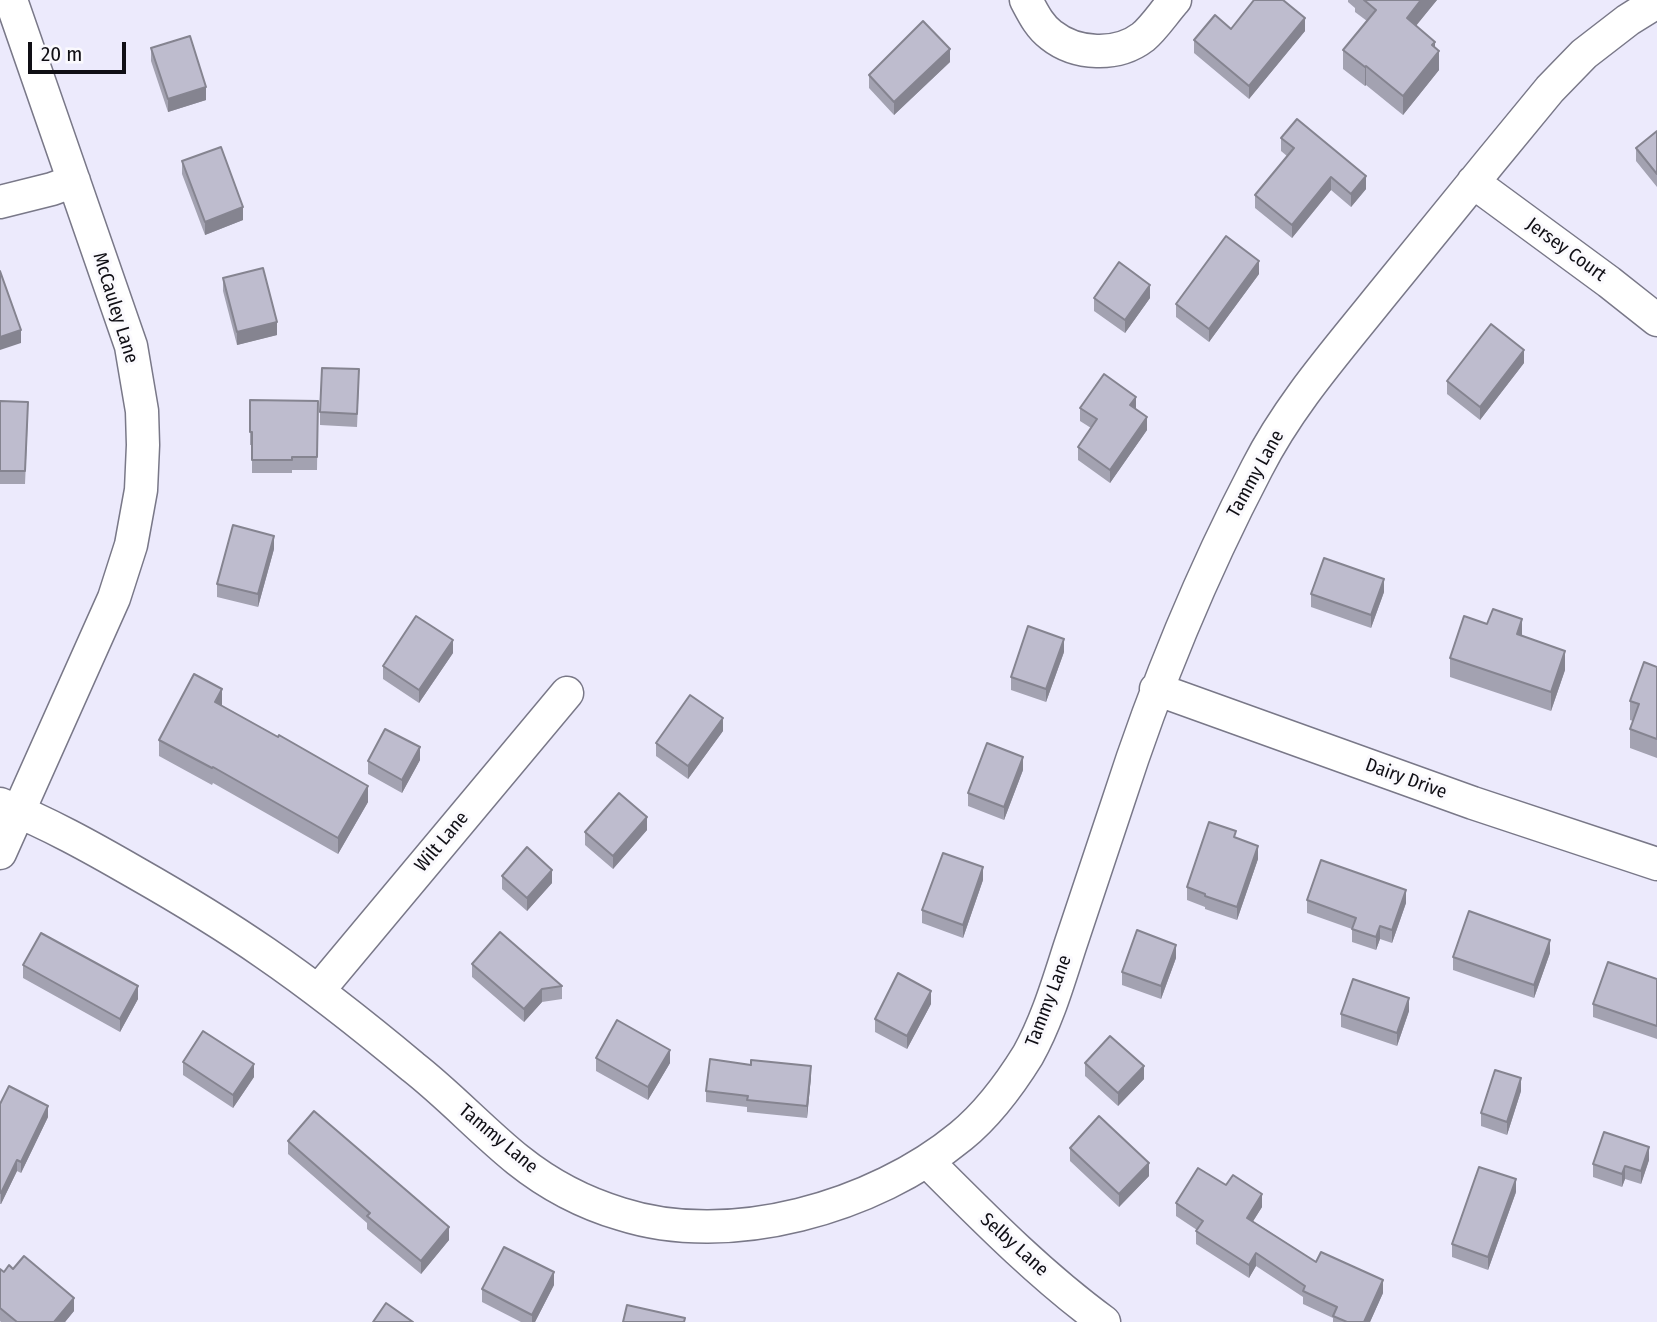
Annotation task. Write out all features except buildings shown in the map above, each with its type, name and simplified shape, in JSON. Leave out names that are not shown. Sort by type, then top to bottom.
[{"type":"street","name":"McCauley Lane","points":[[0,853],[10,808],[114,598],[131,545],[141,490],[144,445],[142,411],[131,346],[11,0]]},
{"type":"street","points":[[1026,0],[1038,22],[1052,36],[1073,48],[1097,52],[1121,48],[1142,37],[1175,0]]},
{"type":"street","name":"Tammy Lane","points":[[10,808],[73,836],[181,899],[265,953],[318,991],[419,1072],[521,1162],[569,1194],[623,1215],[670,1225],[712,1227],[770,1221],[816,1212],[870,1192],[928,1162],[966,1132],[1001,1095],[1030,1052],[1051,1005],[1156,690],[1210,560],[1261,460],[1308,386],[1550,89],[1584,54],[1628,20],[1657,2]]},
{"type":"street","points":[[0,202],[74,181]]},
{"type":"street","name":"Jersey Court","points":[[1473,182],[1657,320]]},
{"type":"street","name":"Dairy Drive","points":[[1156,690],[1473,803],[1657,864]]},
{"type":"street","name":"Wilt Lane","points":[[318,991],[566,692]]},
{"type":"street","name":"Selby Lane","points":[[928,1162],[1003,1237],[1104,1322]]}]
